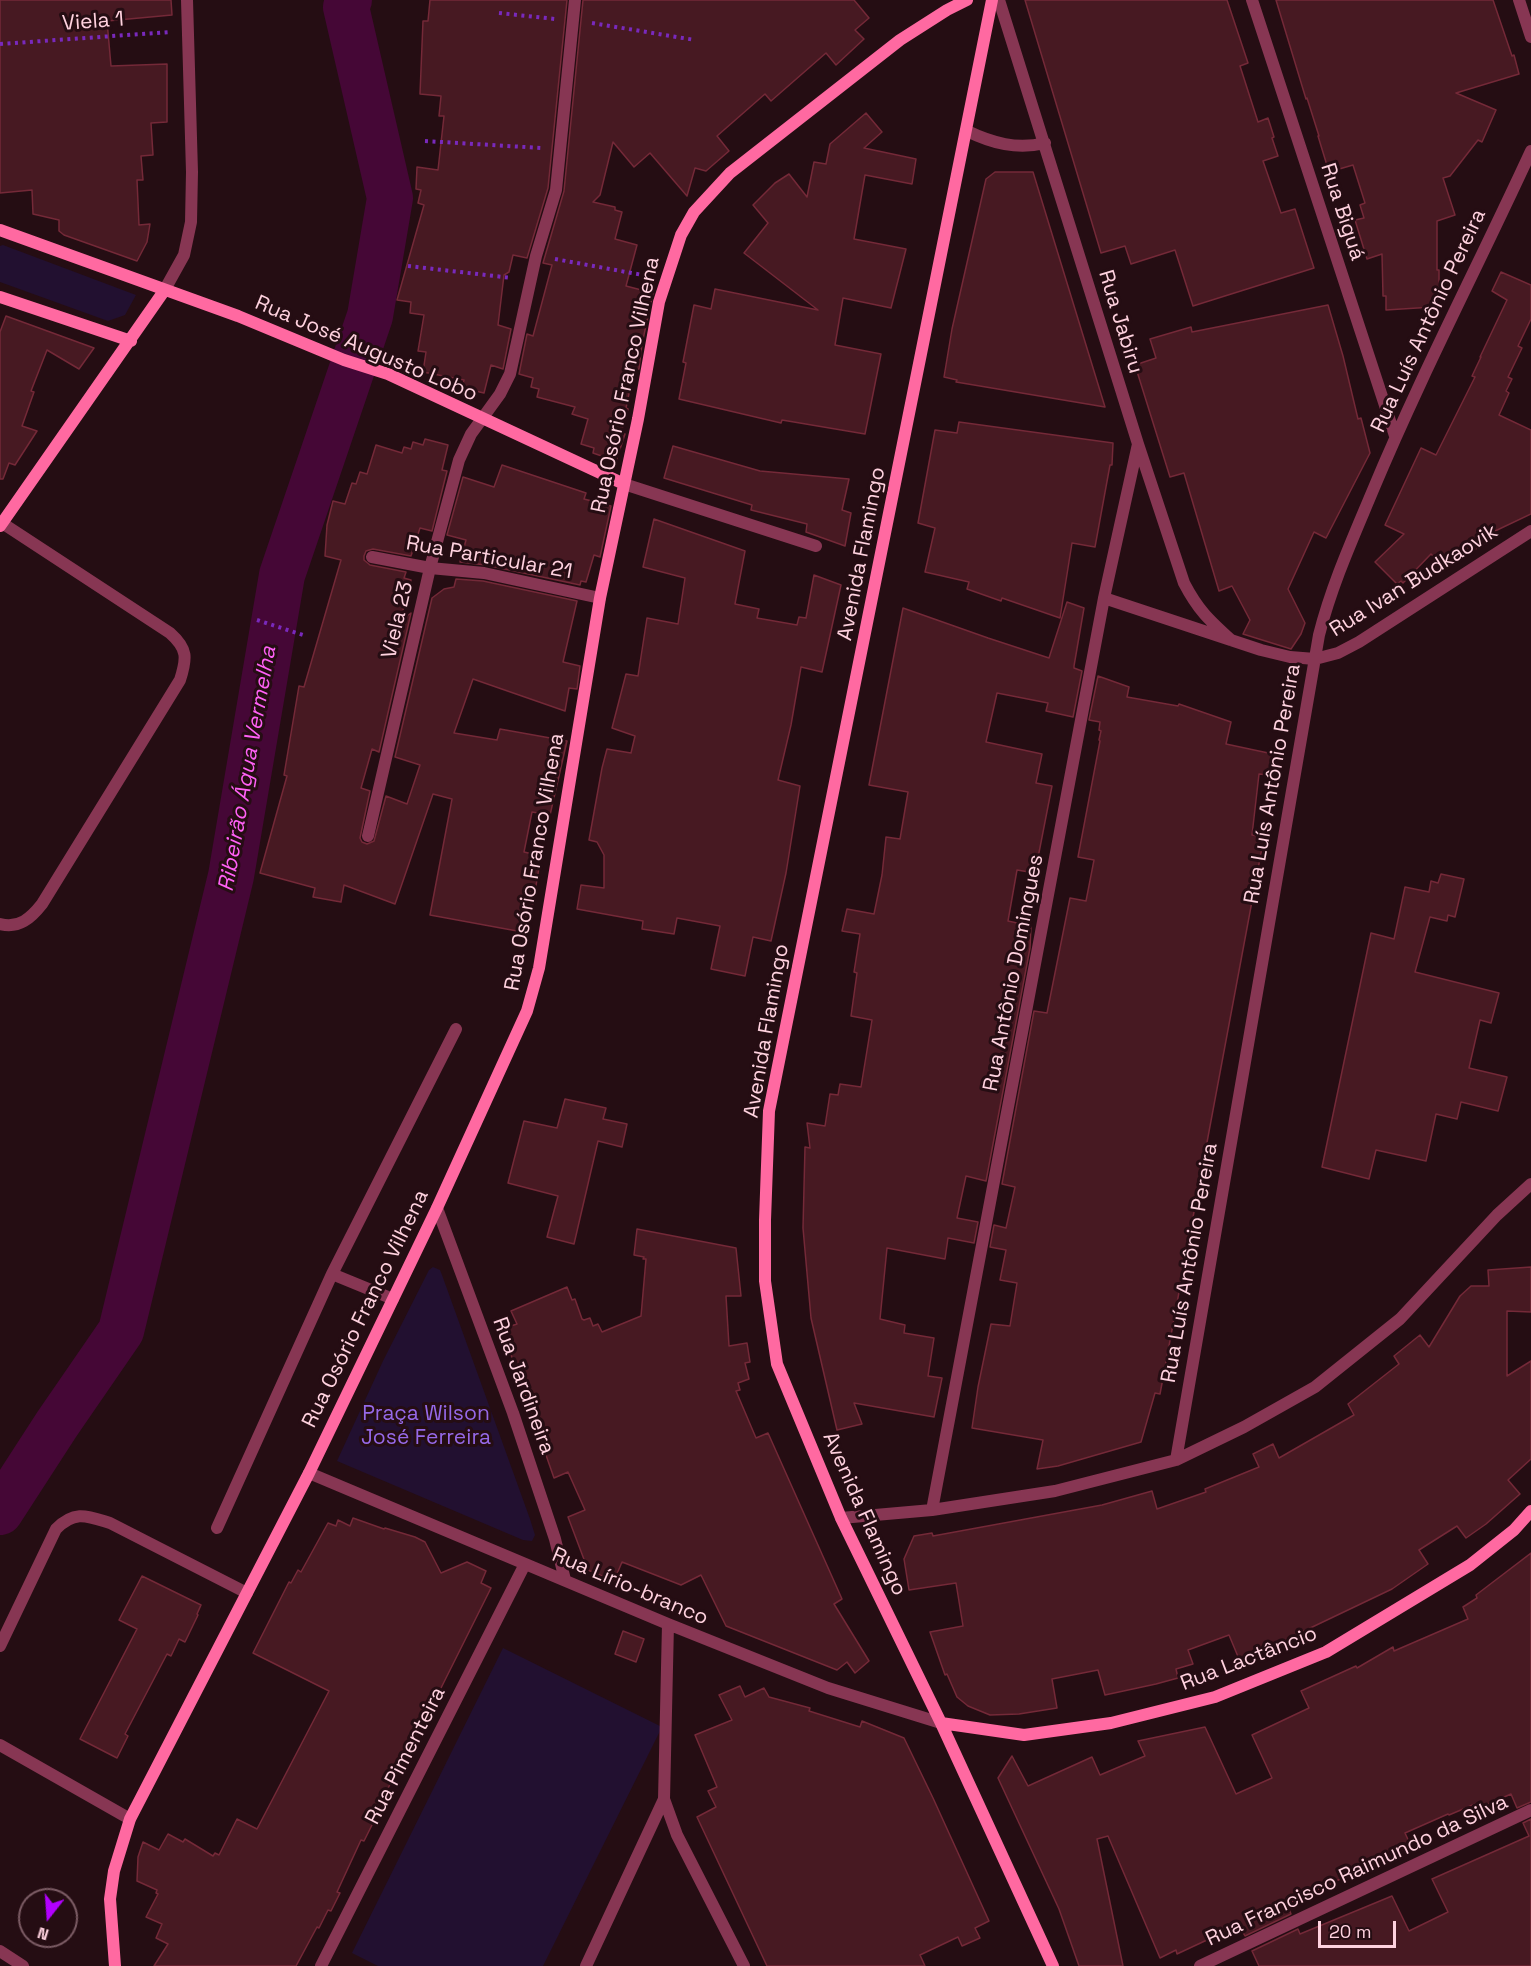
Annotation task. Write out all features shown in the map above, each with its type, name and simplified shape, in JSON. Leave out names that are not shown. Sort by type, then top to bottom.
[{"type":"street","points":[[0,924],[23,923],[32,918],[42,904],[180,680],[185,665],[185,652],[180,641],[170,633],[1,524],[131,341],[164,291],[184,255],[191,222],[187,0]]},
{"type":"street","name":"Viela 23","points":[[368,836],[430,568],[459,460],[471,434],[501,394],[510,374],[536,256],[556,190],[575,0]]},
{"type":"street","name":"Rua Osório Franco Vilhena","points":[[115,1966],[110,1899],[114,1871],[130,1819],[309,1473],[437,1208],[527,1011],[540,968],[600,598],[660,302],[681,235],[694,212],[730,173],[900,40],[967,0]]},
{"type":"street","name":"Avenida Flamingo","points":[[992,0],[769,1111],[765,1281],[777,1364],[841,1518],[941,1724],[1053,1966]]},
{"type":"street","name":"Rua Jabiru","points":[[999,0],[1138,444],[1184,583],[1195,604],[1210,622],[1231,640]]},
{"type":"street","name":"Rua Biguá","points":[[1252,0],[1395,436]]},
{"type":"street","points":[[1519,0],[1531,37]]},
{"type":"street","points":[[967,131],[989,141],[1010,146],[1034,146],[1045,143]]},
{"type":"street","name":"Rua Luís Antônio Pereira","points":[[1176,1460],[1319,635],[1335,579],[1395,436],[1531,152]]},
{"type":"street","name":"Rua José Augusto Lobo","points":[[0,230],[238,316],[344,360],[388,374],[624,484],[816,546]]},
{"type":"street","points":[[0,297],[131,341]]},
{"type":"street","name":"Rua Antônio Domingues","points":[[932,1510],[1104,598],[1138,444]]},
{"type":"street","name":"Rua Ivan Budkaovik","points":[[1315,659],[1338,653],[1359,642],[1531,531]]},
{"type":"street","name":"Rua Particular 21","points":[[372,557],[430,568],[484,573],[600,598]]},
{"type":"street","name":"Rua Jabiru","points":[[1104,598],[1231,640],[1290,657],[1315,659]]},
{"type":"street","points":[[217,1528],[332,1274],[456,1029]]},
{"type":"street","points":[[841,1518],[932,1510],[1056,1491],[1176,1460],[1244,1427],[1315,1387],[1400,1319],[1497,1215],[1531,1184]]},
{"type":"street","name":"Rua Jardineira","points":[[437,1208],[513,1413],[555,1539],[565,1580]]},
{"type":"street","points":[[332,1274],[393,1299]]},
{"type":"street","name":"Rua Lírio-branco","points":[[309,1473],[668,1624],[828,1688],[941,1724]]},
{"type":"street","name":"Rua Lactâncio","points":[[941,1724],[1024,1736],[1111,1724],[1215,1697],[1326,1652],[1470,1565],[1514,1530],[1531,1511]]},
{"type":"street","points":[[0,1647],[56,1529],[65,1520],[76,1516],[88,1516],[110,1523],[247,1593]]},
{"type":"street","name":"Rua Pimenteira","points":[[321,1966],[525,1564]]},
{"type":"street","points":[[668,1624],[664,1799],[677,1835],[744,1966]]},
{"type":"street","points":[[0,1745],[130,1819]]},
{"type":"street","points":[[586,1966],[664,1799]]},
{"type":"street","name":"Rua Francisco Raimundo da Silva","points":[[1200,1966],[1531,1810]]},
{"type":"street","points":[[0,1951],[23,1966]]},
{"type":"path","points":[[499,13],[573,20],[695,40]]},
{"type":"path","name":"Viela 1","points":[[0,44],[189,30]]},
{"type":"path","points":[[425,141],[560,149]]},
{"type":"path","points":[[536,256],[666,279]]},
{"type":"path","points":[[408,266],[530,280]]},
{"type":"path","points":[[257,620],[303,635]]},
{"type":"green space","points":[[3,245],[136,295],[125,315],[108,321],[0,282],[0,246]]},
{"type":"green space","name":"Praça Wilson José Ferreira","points":[[433,1267],[440,1270],[442,1275],[530,1519],[535,1535],[532,1541],[523,1540],[337,1461],[383,1361],[429,1270]]},
{"type":"green space","points":[[503,1648],[662,1727],[543,1966],[378,1966],[352,1953]]},
{"type":"building","points":[[0,0],[171,0],[172,15],[107,21],[111,66],[167,64],[167,122],[151,123],[153,155],[141,156],[143,180],[137,180],[139,225],[150,224],[147,242],[137,261],[64,235],[59,231],[59,220],[33,214],[32,190],[0,193]]},
{"type":"building","points":[[430,0],[567,0],[548,188],[527,258],[513,255],[509,272],[504,275],[498,325],[511,329],[503,369],[491,365],[484,393],[462,388],[464,380],[423,372],[426,352],[418,351],[424,315],[410,313],[411,302],[397,300],[424,205],[418,203],[421,190],[416,189],[417,167],[438,170],[444,116],[439,116],[441,96],[420,94],[423,21],[428,21]]},
{"type":"building","points":[[583,0],[854,0],[869,18],[855,30],[864,39],[836,65],[826,53],[771,101],[765,94],[717,136],[729,151],[706,171],[695,168],[687,196],[650,153],[634,167],[613,142],[600,195],[593,202],[615,207],[615,210],[622,212],[615,239],[637,245],[626,286],[653,293],[639,369],[634,369],[626,408],[628,409],[621,433],[625,434],[616,461],[593,453],[594,448],[581,444],[588,419],[572,414],[575,407],[537,397],[539,389],[531,387],[533,378],[519,374],[527,334],[533,336],[552,265],[543,263],[564,191]]},
{"type":"building","points":[[1025,0],[1227,0],[1248,63],[1240,66],[1258,122],[1268,118],[1274,137],[1272,138],[1278,156],[1263,161],[1281,213],[1295,209],[1314,268],[1193,306],[1175,250],[1131,264],[1125,246],[1101,253]]},
{"type":"building","points":[[1276,0],[1493,0],[1519,74],[1456,93],[1496,110],[1482,142],[1478,140],[1450,176],[1443,178],[1455,215],[1437,221],[1439,294],[1433,307],[1386,310],[1386,296],[1383,296],[1382,254],[1367,259],[1355,220],[1364,218],[1360,205],[1365,203],[1353,165],[1329,172]]},
{"type":"building","points":[[866,113],[882,132],[864,148],[916,159],[912,184],[865,175],[854,239],[906,249],[891,308],[843,298],[835,345],[881,354],[865,434],[782,420],[781,423],[679,399],[686,363],[683,362],[694,305],[711,309],[715,289],[818,310],[744,253],[768,223],[753,205],[775,183],[789,174],[807,197],[814,162],[826,164],[830,144]]},
{"type":"building","points":[[995,172],[1033,172],[1105,407],[956,382],[957,380],[944,377],[952,329],[986,179]]},
{"type":"building","points":[[1501,272],[1531,285],[1531,319],[1518,346],[1522,348],[1508,377],[1512,379],[1506,391],[1509,393],[1499,415],[1531,430],[1531,514],[1493,532],[1490,540],[1459,559],[1451,550],[1439,562],[1431,554],[1403,583],[1401,581],[1397,584],[1375,562],[1404,534],[1385,525],[1421,448],[1436,455],[1475,377],[1472,376],[1507,300],[1492,291]]},
{"type":"building","points":[[1328,305],[1358,419],[1361,418],[1370,453],[1326,538],[1314,532],[1288,589],[1305,623],[1291,649],[1243,634],[1250,620],[1232,586],[1219,591],[1184,473],[1170,477],[1135,365],[1156,358],[1150,339],[1191,327],[1192,332]]},
{"type":"building","points":[[6,316],[94,348],[79,369],[47,350],[31,391],[34,392],[22,426],[37,431],[15,465],[9,463],[3,479],[0,479],[0,332]]},
{"type":"building","points":[[959,422],[1113,443],[1112,465],[1110,465],[1095,547],[1072,543],[1060,618],[1002,598],[1001,601],[967,589],[969,582],[925,572],[935,528],[918,523],[935,430],[957,433]]},
{"type":"building","points":[[425,439],[448,445],[442,470],[447,471],[432,531],[420,528],[411,556],[373,549],[366,551],[364,556],[364,560],[370,565],[406,572],[404,578],[411,580],[400,621],[411,613],[379,752],[372,749],[361,788],[370,791],[360,838],[367,844],[374,841],[386,796],[407,804],[420,765],[395,757],[432,598],[444,589],[454,587],[456,579],[483,581],[577,601],[563,662],[580,666],[577,689],[569,688],[565,711],[473,679],[454,733],[497,740],[500,729],[567,741],[550,815],[532,812],[524,852],[541,856],[528,933],[430,915],[452,799],[433,794],[395,904],[344,885],[341,902],[313,897],[315,888],[260,873],[287,776],[284,775],[299,686],[304,687],[341,560],[325,556],[327,525],[333,501],[345,504],[352,483],[356,484],[360,472],[367,474],[376,445],[402,453],[404,447],[411,449],[413,442],[423,445]]},
{"type":"building","points":[[673,446],[760,471],[849,479],[842,510],[851,513],[845,546],[806,532],[807,524],[751,510],[752,505],[664,478]]},
{"type":"building","points":[[502,465],[586,493],[584,499],[611,506],[600,557],[594,555],[586,582],[581,581],[580,585],[486,565],[460,562],[466,540],[447,535],[463,477],[494,487]]},
{"type":"building","points":[[654,519],[745,551],[735,604],[759,609],[757,618],[797,625],[799,617],[806,618],[814,575],[841,585],[822,672],[801,667],[778,780],[800,786],[786,873],[771,941],[753,937],[745,976],[711,969],[720,926],[677,918],[674,934],[642,929],[643,921],[577,909],[581,885],[604,888],[604,855],[597,842],[589,840],[607,749],[631,753],[635,736],[612,728],[626,674],[638,676],[647,618],[678,624],[685,578],[643,567]]},
{"type":"building","points":[[1067,602],[1084,608],[1074,666],[1082,671],[1073,717],[1046,711],[1048,703],[997,693],[986,742],[1042,754],[1036,783],[1052,786],[1035,873],[1017,870],[1008,921],[1031,926],[1030,948],[986,1181],[966,1176],[957,1218],[978,1222],[974,1243],[948,1238],[945,1259],[887,1248],[880,1319],[905,1325],[904,1333],[934,1338],[928,1376],[942,1378],[934,1417],[854,1403],[862,1424],[837,1430],[811,1318],[803,1228],[805,1147],[810,1148],[807,1123],[825,1126],[830,1094],[838,1095],[840,1084],[861,1087],[872,1020],[851,1016],[857,973],[854,972],[860,934],[842,931],[847,909],[874,914],[882,875],[886,837],[900,839],[908,792],[869,785],[903,608],[1049,658]]},
{"type":"building","points":[[1098,676],[1129,687],[1127,697],[1178,706],[1179,704],[1231,722],[1226,744],[1273,754],[1269,775],[1259,774],[1252,835],[1264,837],[1160,1394],[1155,1393],[1141,1442],[1058,1466],[1037,1469],[1043,1440],[972,1428],[991,1324],[1010,1326],[1017,1283],[1000,1280],[1006,1250],[990,1247],[994,1225],[1006,1228],[1015,1187],[1002,1184],[1034,1011],[1047,1013],[1070,898],[1086,901],[1094,860],[1078,857],[1100,741],[1100,722],[1089,720]]},
{"type":"building","points":[[1441,874],[1464,879],[1455,917],[1448,915],[1447,921],[1430,917],[1415,972],[1499,993],[1491,1023],[1480,1020],[1469,1068],[1507,1077],[1498,1111],[1461,1102],[1457,1119],[1436,1114],[1426,1161],[1376,1150],[1369,1179],[1322,1167],[1371,933],[1394,939],[1405,887],[1429,892],[1431,881],[1438,883]]},
{"type":"building","points":[[565,1099],[606,1108],[603,1119],[627,1124],[622,1147],[598,1141],[574,1244],[547,1237],[558,1196],[508,1183],[524,1121],[557,1128]]},
{"type":"building","points":[[637,1229],[736,1248],[741,1296],[726,1296],[729,1346],[747,1343],[750,1362],[745,1363],[749,1379],[738,1383],[740,1390],[736,1391],[756,1438],[768,1433],[842,1599],[834,1604],[869,1661],[855,1673],[847,1662],[837,1670],[726,1626],[701,1575],[681,1585],[622,1562],[614,1581],[588,1570],[568,1517],[585,1510],[568,1472],[554,1478],[502,1329],[517,1324],[511,1311],[567,1287],[572,1300],[575,1299],[582,1319],[590,1318],[593,1326],[598,1324],[602,1332],[641,1316],[646,1259],[634,1255]]},
{"type":"building","points":[[1531,1267],[1531,1312],[1507,1311],[1507,1376],[1531,1361],[1531,1459],[1508,1480],[1520,1494],[1486,1524],[1466,1538],[1457,1526],[1419,1550],[1428,1564],[1392,1589],[1283,1641],[1284,1643],[1239,1659],[1229,1635],[1188,1650],[1193,1664],[1176,1669],[1178,1678],[1156,1684],[1105,1695],[1098,1670],[1052,1679],[1057,1708],[1019,1714],[990,1715],[968,1706],[957,1697],[947,1674],[945,1675],[930,1632],[963,1626],[956,1583],[909,1590],[904,1559],[914,1536],[932,1533],[933,1536],[1102,1505],[1152,1491],[1157,1509],[1206,1492],[1205,1489],[1259,1467],[1253,1454],[1273,1444],[1279,1458],[1354,1415],[1348,1404],[1399,1364],[1394,1356],[1420,1335],[1429,1347],[1460,1296],[1471,1286],[1489,1286],[1488,1270]]},
{"type":"building","points":[[353,1518],[425,1542],[441,1573],[467,1562],[486,1571],[481,1583],[491,1588],[408,1754],[406,1753],[380,1804],[382,1805],[364,1841],[361,1840],[337,1892],[340,1893],[331,1911],[328,1910],[319,1928],[317,1927],[296,1966],[154,1966],[168,1944],[156,1938],[162,1924],[146,1917],[158,1894],[157,1890],[137,1881],[138,1857],[143,1842],[159,1850],[168,1834],[183,1842],[185,1839],[213,1856],[215,1853],[219,1855],[237,1819],[257,1829],[329,1691],[253,1653],[289,1582],[291,1583],[298,1570],[301,1572],[328,1523],[336,1526],[338,1520],[350,1526]]},
{"type":"building","points":[[1531,1553],[1531,1802],[1517,1808],[1511,1794],[1477,1809],[1475,1804],[1448,1814],[1405,1833],[1411,1846],[1287,1904],[1291,1914],[1245,1936],[1239,1925],[1177,1954],[1176,1950],[1160,1958],[1108,1836],[1097,1839],[1123,1966],[1079,1966],[1059,1909],[998,1778],[1012,1756],[1028,1786],[1092,1757],[1100,1775],[1145,1756],[1138,1741],[1205,1727],[1236,1794],[1272,1778],[1252,1735],[1309,1708],[1301,1691],[1356,1666],[1357,1668],[1393,1647],[1394,1651],[1468,1619],[1463,1607]]},
{"type":"building","points":[[142,1576],[201,1605],[185,1642],[179,1639],[171,1656],[167,1654],[125,1734],[128,1736],[117,1758],[80,1739],[137,1629],[119,1620]]},
{"type":"building","points":[[623,1631],[644,1639],[636,1662],[615,1654]]},
{"type":"building","points":[[740,1686],[745,1697],[764,1688],[769,1697],[810,1708],[809,1711],[860,1727],[862,1721],[904,1738],[989,1921],[975,1928],[980,1938],[962,1946],[958,1937],[920,1955],[925,1966],[767,1966],[697,1817],[716,1807],[708,1791],[717,1787],[695,1735],[732,1720],[719,1695]]},
{"type":"building","points":[[1531,1819],[1531,1966],[1259,1966],[1252,1951],[1298,1929],[1300,1934],[1392,1896],[1409,1931],[1448,1912],[1432,1879],[1529,1836],[1523,1823]]},
{"type":"waterway","name":"Ribeirão Água Vermelha","points":[[0,1512],[121,1331],[231,876],[282,575],[370,316],[390,198],[346,7],[349,0]]}]
